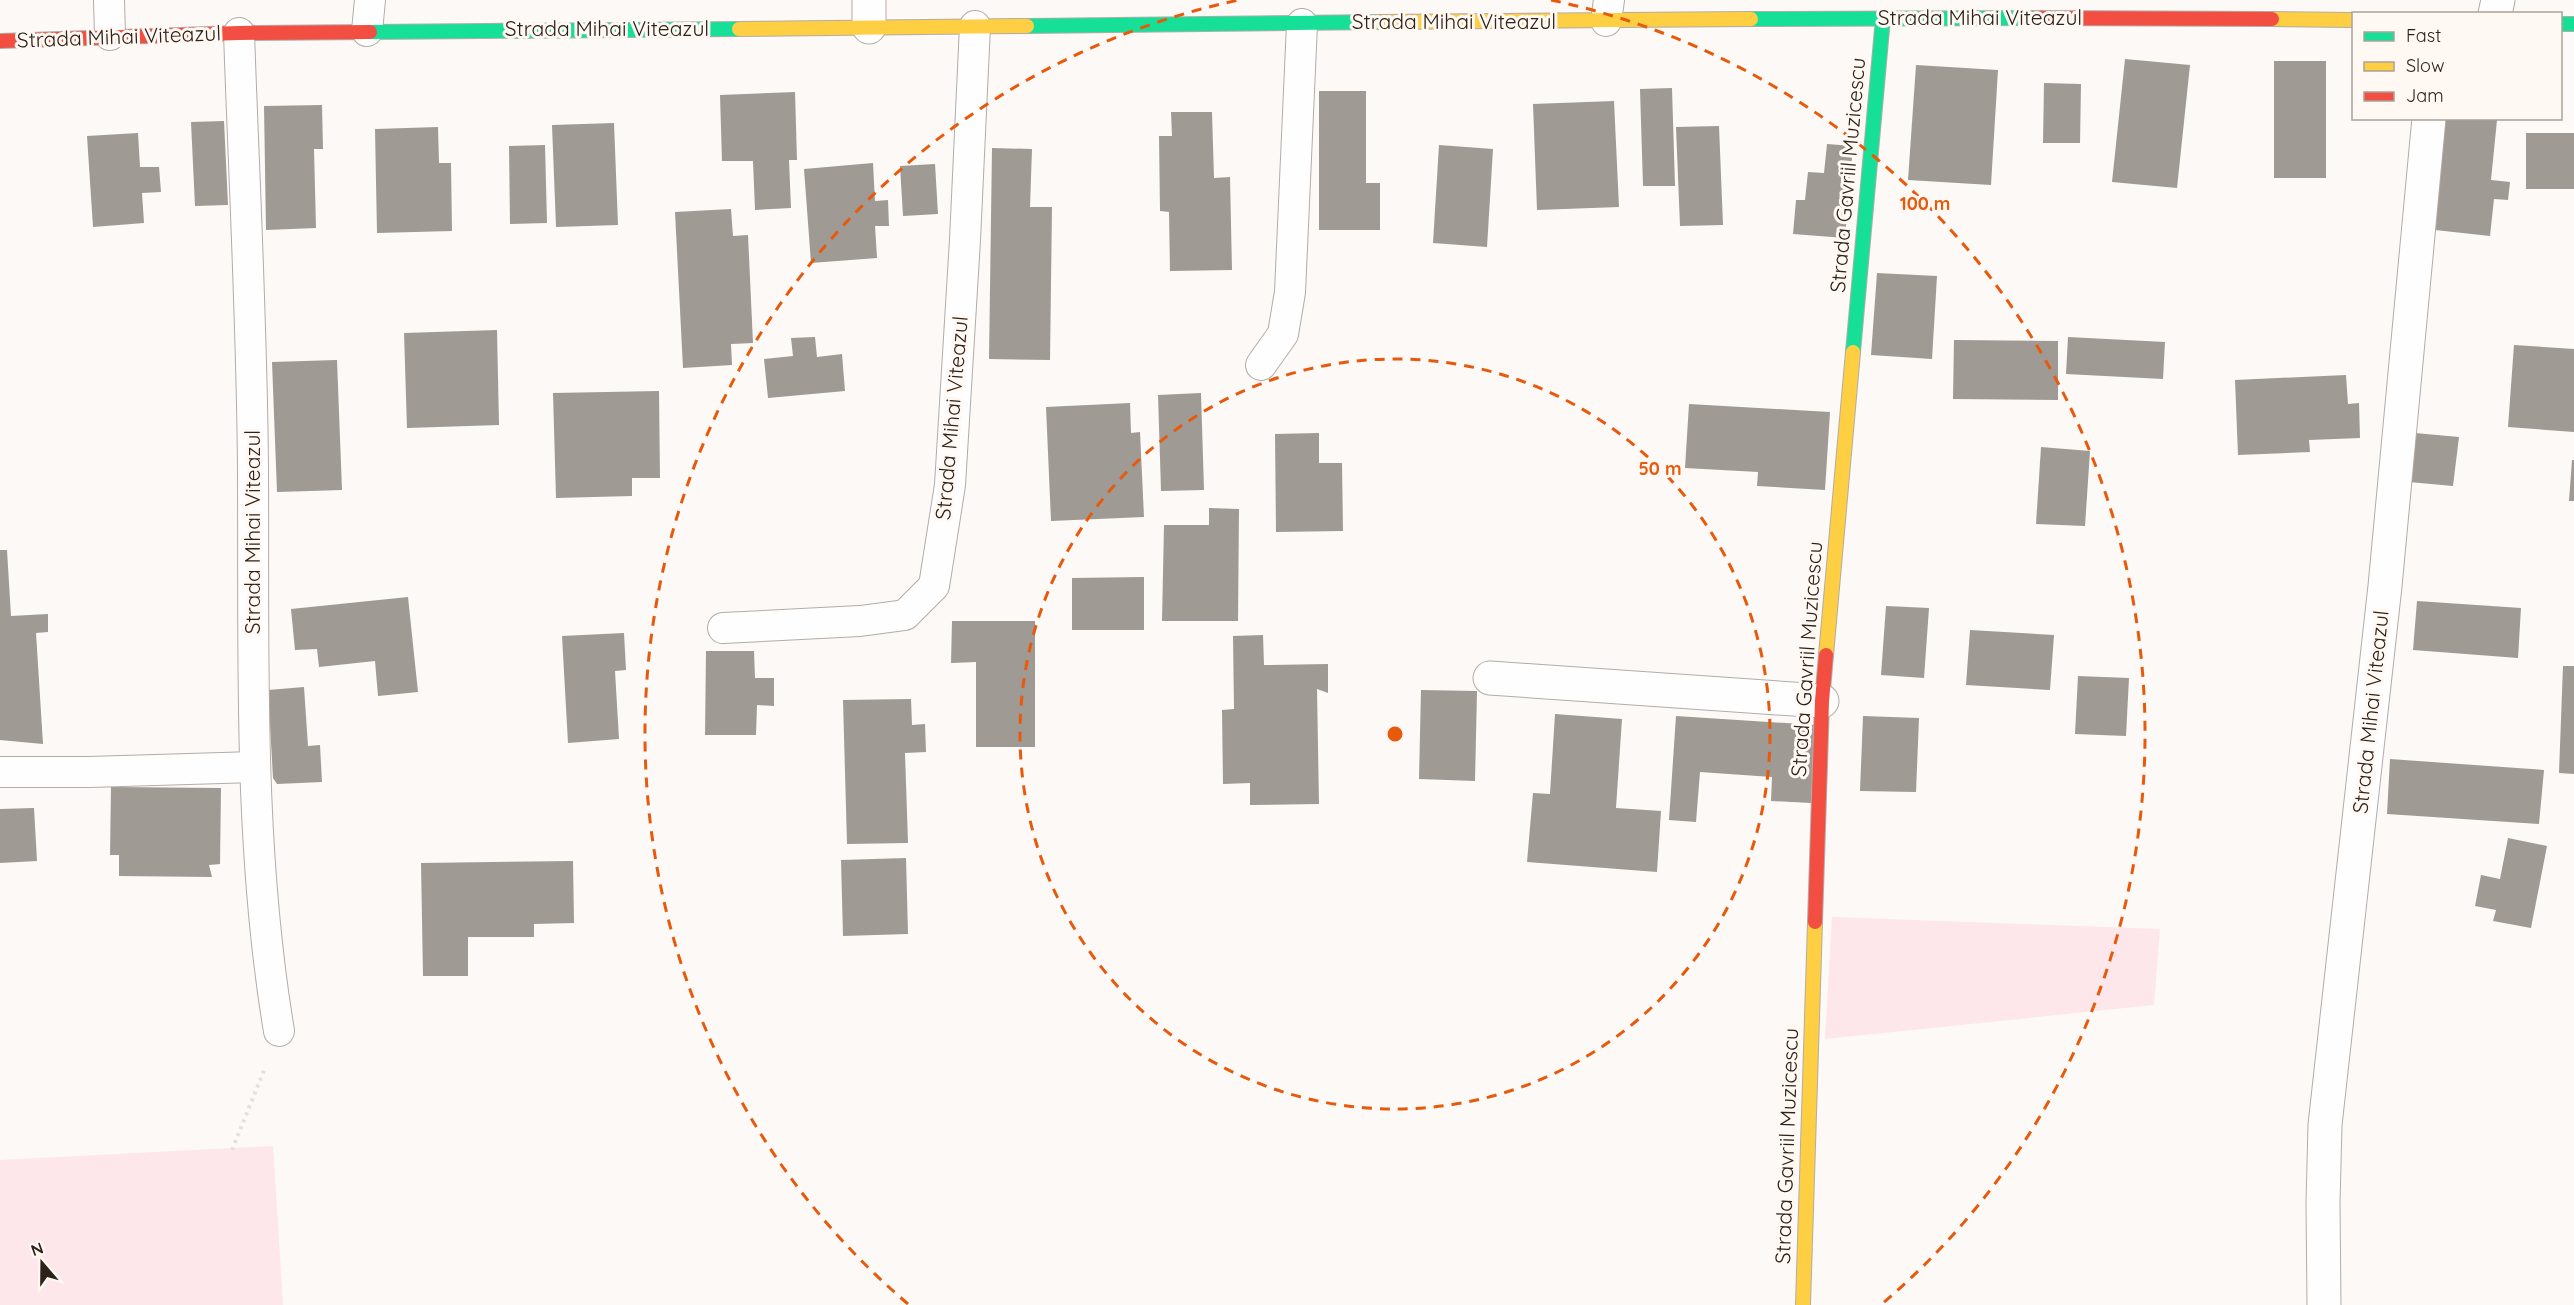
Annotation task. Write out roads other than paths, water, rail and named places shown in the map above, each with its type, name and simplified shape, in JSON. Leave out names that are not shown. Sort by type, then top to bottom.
[{"type":"street","name":"Strada Mihai Viteazul","points":[[0,41],[110,36],[367,32],[869,14],[975,26],[1302,24],[1424,10],[1608,11],[1883,18],[2042,9],[2352,20]]},
{"type":"street","name":"Strada Gavriil Muzicescu","points":[[1803,1305],[1822,701],[1883,18]]},
{"type":"street","name":"Strada Mihai Viteazul","points":[[2324,1305],[2325,1125],[2385,586],[2429,120]]},
{"type":"street","points":[[1490,678],[1822,701]]},
{"type":"lane","points":[[110,0],[110,36]]},
{"type":"lane","points":[[367,32],[370,0]]},
{"type":"lane","points":[[1261,365],[1283,334],[1290,292],[1302,24]]},
{"type":"lane","name":"Strada Mihai Viteazul","points":[[723,628],[860,621],[905,615],[934,586],[950,485],[975,26]]},
{"type":"lane","name":"Strada Mihai Viteazul","points":[[238,33],[252,401],[255,767],[268,963],[279,1030]]},
{"type":"lane","points":[[0,772],[255,767]]}]
